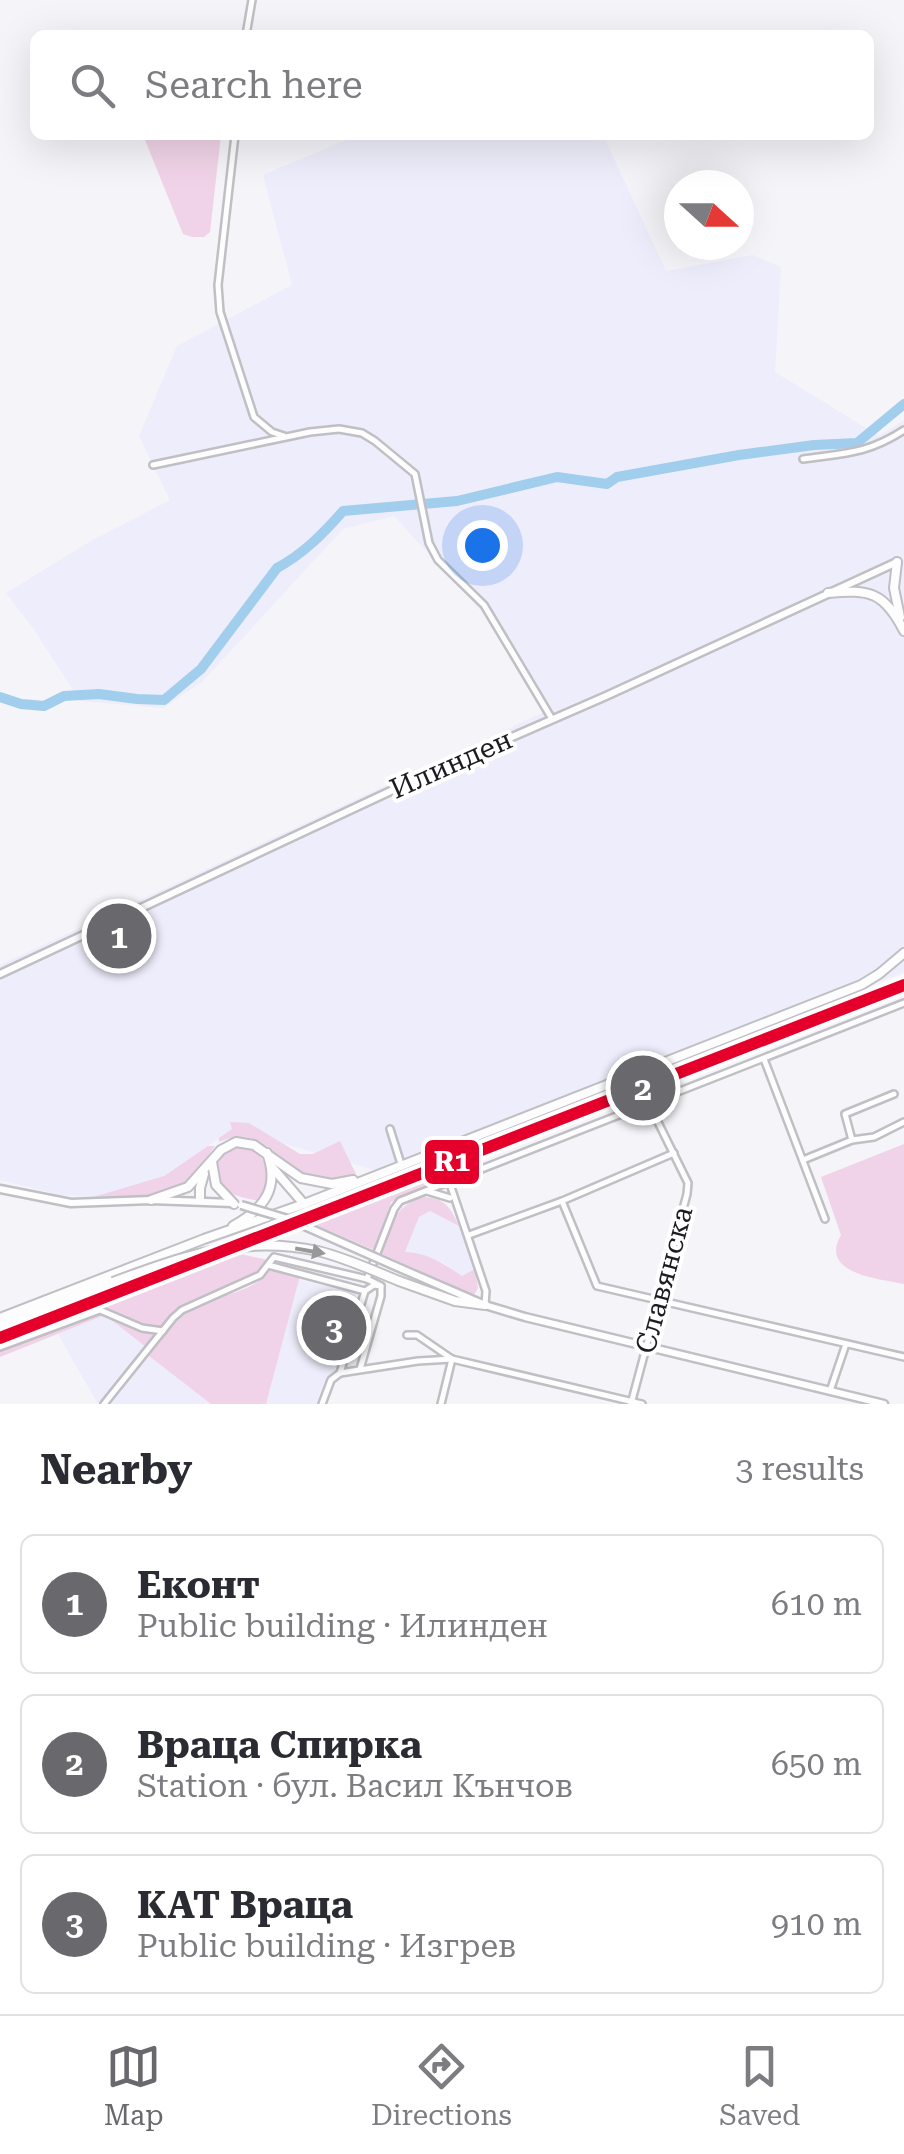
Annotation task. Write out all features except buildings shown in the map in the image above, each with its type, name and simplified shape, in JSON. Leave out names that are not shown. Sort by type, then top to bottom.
[{"type":"main road","points":[[900,561],[904,573]]},
{"type":"main road","points":[[900,561],[894,588],[904,631]]},
{"type":"main road","points":[[828,593],[861,591],[878,596],[890,606],[904,631]]},
{"type":"main road","points":[[0,1318],[304,1204],[861,985],[904,953]]},
{"type":"main road","points":[[200,1200],[202,1178],[221,1150],[236,1142],[254,1144],[302,1178],[317,1182],[332,1184],[369,1177]]},
{"type":"main road","points":[[266,1153],[271,1166],[304,1204]]},
{"type":"main road","points":[[152,1200],[188,1188],[212,1162]]},
{"type":"main road","points":[[212,1162],[216,1184],[238,1204]]},
{"type":"main road","points":[[210,1238],[248,1218],[259,1207],[270,1186],[271,1166]]},
{"type":"main road","points":[[0,1326],[194,1253],[229,1247],[318,1251],[455,1301],[485,1305]]},
{"type":"street","points":[[247,30],[252,0]]},
{"type":"street","points":[[234,140],[218,285],[220,312],[254,417],[272,432],[287,437]]},
{"type":"street","points":[[153,464],[339,428],[374,440],[415,474],[429,544],[438,560],[484,605],[552,719]]},
{"type":"street","points":[[803,459],[880,446],[904,430]]},
{"type":"street","name":"Илинден","points":[[0,974],[427,774],[900,561]]},
{"type":"street","points":[[367,1280],[400,1201],[904,1004]]},
{"type":"street","points":[[764,1059],[825,1219]]},
{"type":"street","points":[[852,1140],[844,1114],[894,1094]]},
{"type":"street","name":"Славянска","points":[[631,1403],[688,1194],[688,1183],[650,1104]]},
{"type":"street","points":[[803,1160],[852,1140],[874,1137],[904,1122]]},
{"type":"street","points":[[390,1129],[402,1164]]},
{"type":"street","points":[[469,1235],[674,1153]]},
{"type":"street","points":[[452,1197],[463,1176]]},
{"type":"street","points":[[447,1182],[469,1235],[486,1291],[485,1305]]},
{"type":"street","points":[[0,1188],[71,1203],[200,1200],[238,1204],[291,1220],[485,1305],[881,1404]]},
{"type":"street","points":[[424,1190],[452,1197]]},
{"type":"street","points":[[562,1200],[597,1286],[904,1357]]},
{"type":"street","points":[[104,1404],[182,1310],[260,1275],[272,1258],[277,1256],[380,1286]]},
{"type":"street","points":[[268,1265],[365,1290],[380,1286]]},
{"type":"street","points":[[360,1369],[381,1296],[380,1286]]},
{"type":"street","points":[[340,1373],[365,1290]]},
{"type":"street","points":[[0,1347],[100,1310],[142,1328],[162,1331]]},
{"type":"street","points":[[407,1336],[417,1336],[452,1359]]},
{"type":"street","points":[[830,1391],[846,1344]]},
{"type":"street","points":[[441,1404],[452,1359]]},
{"type":"street","points":[[322,1404],[331,1380],[340,1373],[452,1359],[642,1404]]},
{"type":"shaded area","points":[[145,140],[220,140],[210,232],[204,237],[183,234]]},
{"type":"shaded area","points":[[346,140],[605,140],[666,271],[726,260],[754,260],[754,255],[781,267],[775,372],[879,436],[904,420],[904,972],[395,1176],[233,1129],[164,1176],[93,1197],[61,1195],[0,1180],[0,965],[544,712],[482,612],[394,516],[343,529],[202,682],[163,708],[80,701],[6,593],[91,541],[170,500],[139,436],[177,346],[292,285],[263,175]]},
{"type":"shaded area","points":[[230,1122],[249,1123],[300,1154],[313,1154],[340,1141],[356,1174],[331,1180],[312,1177],[255,1140],[239,1137],[219,1142],[232,1129]]},
{"type":"shaded area","points":[[904,1144],[904,1284],[855,1272],[838,1258],[836,1248],[841,1235],[821,1177]]},
{"type":"shaded area","points":[[208,1146],[215,1146],[193,1174],[175,1188],[140,1196],[93,1197],[164,1176]]},
{"type":"shaded area","points":[[242,1146],[258,1155],[266,1168],[266,1185],[258,1201],[229,1192],[217,1175],[222,1156]]},
{"type":"shaded area","points":[[455,1163],[458,1174],[391,1202],[374,1250],[306,1221]]},
{"type":"shaded area","points":[[423,1197],[446,1205],[459,1226],[430,1211],[419,1217],[405,1252],[428,1256],[462,1276],[475,1269],[478,1288],[474,1295],[382,1254],[399,1211]]},
{"type":"shaded area","points":[[430,1211],[459,1226],[475,1269],[462,1276],[443,1263],[405,1253],[419,1217]]},
{"type":"shaded area","points":[[236,1253],[268,1260],[261,1271],[178,1309],[146,1347],[105,1315],[0,1357],[0,1342]]},
{"type":"shaded area","points":[[271,1269],[300,1276],[266,1404],[211,1404],[149,1356],[186,1313],[254,1285]]},
{"type":"shaded area","points":[[299,1280],[356,1293],[338,1365],[323,1385],[316,1404],[266,1404]]},
{"type":"shaded area","points":[[106,1315],[146,1347],[98,1404],[58,1334]]},
{"type":"shaded area","points":[[149,1356],[211,1404],[110,1404]]},
{"type":"waterway","points":[[0,697],[44,706],[64,696],[99,694],[164,700],[201,669],[277,568],[312,543],[343,511],[457,501],[557,477],[607,484],[617,477],[739,455],[857,443],[904,404]]},
{"type":"transit line","name":"R1","points":[[0,1338],[904,985]]},
{"type":"place","name":"Еконт","points":[[119,936]]},
{"type":"place","name":"Враца Спирка","points":[[643,1088]]},
{"type":"place","name":"КАТ Враца","points":[[334,1328]]}]
